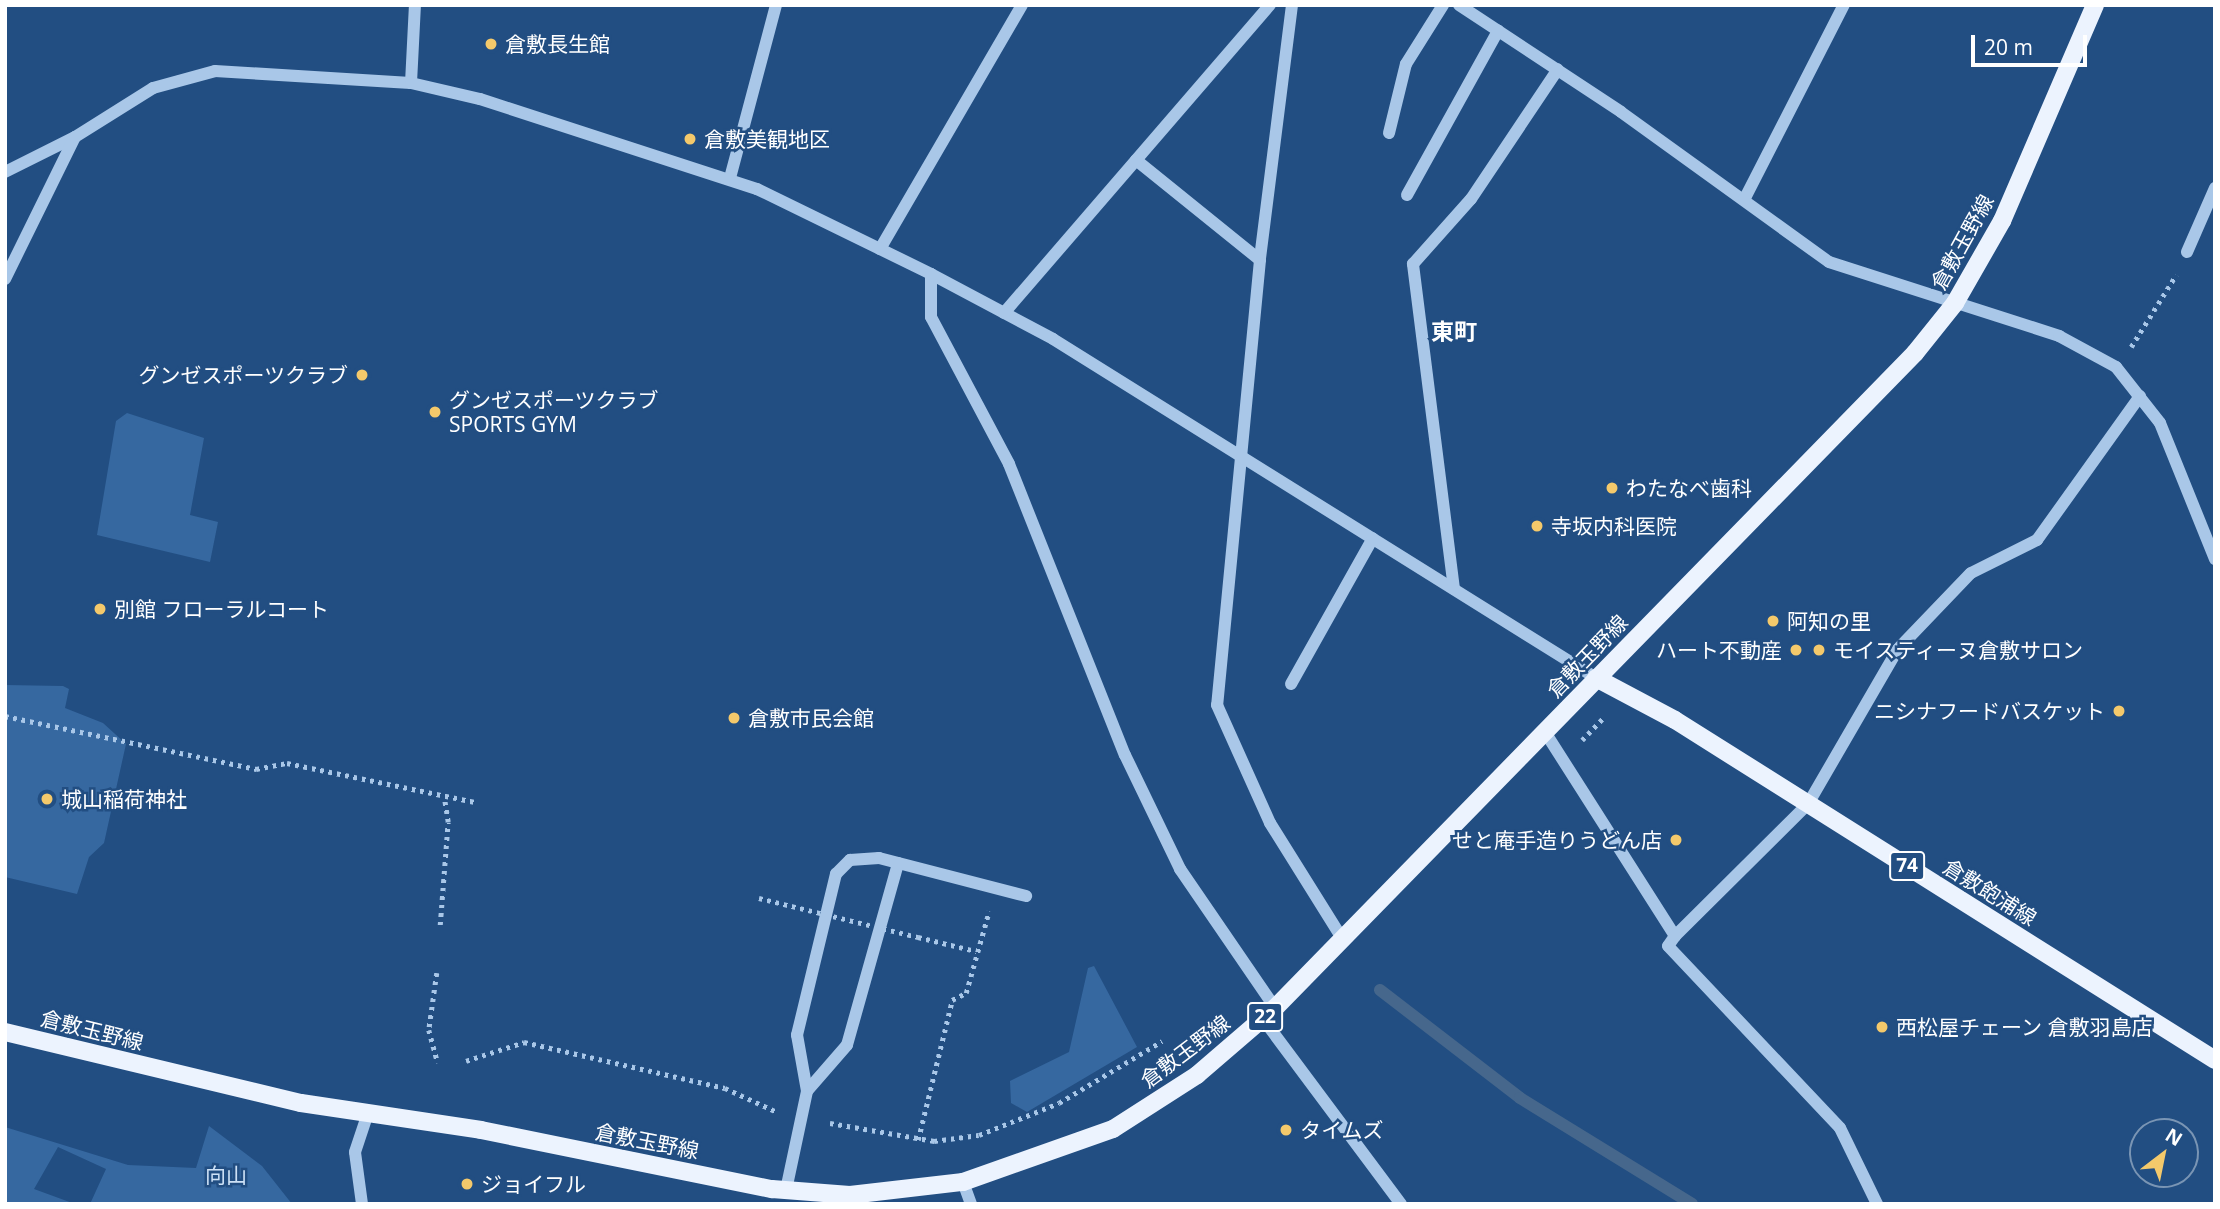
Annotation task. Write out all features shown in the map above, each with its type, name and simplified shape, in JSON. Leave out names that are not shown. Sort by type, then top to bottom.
[{"type":"main road","name":"倉敷玉野線","points":[[5,1032],[301,1103],[849,1200],[963,1182],[1113,1129],[1197,1075],[1269,1014],[1915,353],[1955,303],[2002,221],[2095,5]]},
{"type":"main road","name":"倉敷飽浦線","points":[[1596,678],[1808,804],[2215,1060]]},
{"type":"street","points":[[411,83],[415,5]]},
{"type":"street","points":[[730,178],[776,5]]},
{"type":"street","points":[[880,249],[1022,5]]},
{"type":"street","points":[[1004,313],[1270,5]]},
{"type":"street","points":[[1292,5],[1260,260],[1217,705],[1270,822],[1343,940]]},
{"type":"street","points":[[1389,133],[1406,65],[1443,5]]},
{"type":"street","points":[[1459,5],[1559,69],[1829,262],[2059,336],[2116,368],[2160,423],[2215,559]]},
{"type":"street","points":[[1744,200],[1844,5]]},
{"type":"street","points":[[1407,195],[1498,31]]},
{"type":"street","points":[[1454,589],[1413,264],[1471,199],[1559,69]]},
{"type":"street","points":[[5,172],[75,137],[153,88],[215,71],[411,83],[730,178],[931,274],[1004,313],[1240,454],[1596,678]]},
{"type":"street","points":[[5,279],[75,137]]},
{"type":"street","points":[[1136,160],[1260,260]]},
{"type":"street","points":[[2187,252],[2215,188]]},
{"type":"street","points":[[931,274],[931,317],[1009,464],[1125,755],[1180,869],[1269,1014],[1401,1204]]},
{"type":"street","points":[[1877,1204],[1840,1128],[1668,946],[1808,804],[1898,649],[1971,573],[2037,540],[2140,396]]},
{"type":"street","points":[[1291,684],[1373,538]]},
{"type":"street","points":[[1545,732],[1675,936]]},
{"type":"street","points":[[786,1190],[807,1091],[797,1035],[836,874],[850,860],[898,863],[1026,896]]},
{"type":"street","points":[[807,1091],[848,1045],[898,863]]},
{"type":"street","points":[[362,1204],[355,1152],[368,1113]]},
{"type":"street","points":[[963,1182],[971,1204]]},
{"type":"path","points":[[2116,368],[2166,298],[2187,252]]},
{"type":"path","points":[[5,716],[256,769],[287,763],[475,802]]},
{"type":"path","points":[[440,925],[448,822],[444,797]]},
{"type":"path","points":[[759,898],[976,951]]},
{"type":"path","points":[[918,1140],[952,1000],[966,993],[988,917]]},
{"type":"path","points":[[437,973],[429,1030],[438,1063]]},
{"type":"path","points":[[830,1123],[918,1140],[979,1135],[1020,1123],[1162,1041]]},
{"type":"path","points":[[466,1061],[524,1042],[725,1088],[775,1111]]},
{"type":"green space","points":[[127,413],[204,438],[190,515],[218,522],[210,562],[97,535],[116,421]]},
{"type":"green space","points":[[5,685],[63,686],[69,689],[65,708],[103,723],[126,744],[104,843],[89,857],[77,894],[5,877]]},
{"type":"green space","points":[[1094,966],[1137,1047],[1027,1112],[1011,1103],[1010,1081],[1069,1052],[1088,968]]},
{"type":"green space","name":"向山","points":[[209,1126],[262,1166],[292,1204],[90,1204],[106,1169],[58,1147],[34,1189],[75,1204],[5,1204],[5,1127],[128,1165],[196,1168]]},
{"type":"waterway","points":[[1380,990],[1520,1098],[1692,1204]]},
{"type":"place","name":"倉敷長生館","points":[[491,44]]},
{"type":"place","name":"倉敷美観地区","points":[[690,139]]},
{"type":"place","name":"グンゼスポーツクラブ","points":[[362,375]]},
{"type":"place","name":"グンゼスポーツクラブ SPORTS GYM","points":[[435,412]]},
{"type":"place","name":"わたなべ歯科","points":[[1612,488]]},
{"type":"place","name":"寺坂内科医院","points":[[1537,526]]},
{"type":"place","name":"別館 フローラルコート","points":[[100,609]]},
{"type":"place","name":"阿知の里","points":[[1773,621]]},
{"type":"place","name":"ハート不動産","points":[[1796,650]]},
{"type":"place","name":"モイスティーヌ倉敷サロン","points":[[1819,650]]},
{"type":"place","name":"ニシナフードバスケット","points":[[2119,711]]},
{"type":"place","name":"倉敷市民会館","points":[[734,718]]},
{"type":"place","name":"城山稲荷神社","points":[[47,799]]},
{"type":"place","name":"せと庵手造りうどん店","points":[[1676,840]]},
{"type":"place","name":"西松屋チェーン 倉敷羽島店","points":[[1882,1027]]},
{"type":"place","name":"タイムズ","points":[[1286,1130]]},
{"type":"place","name":"ジョイフル","points":[[467,1184]]},
{"type":"district","name":"東町","points":[[1454,331]]}]
